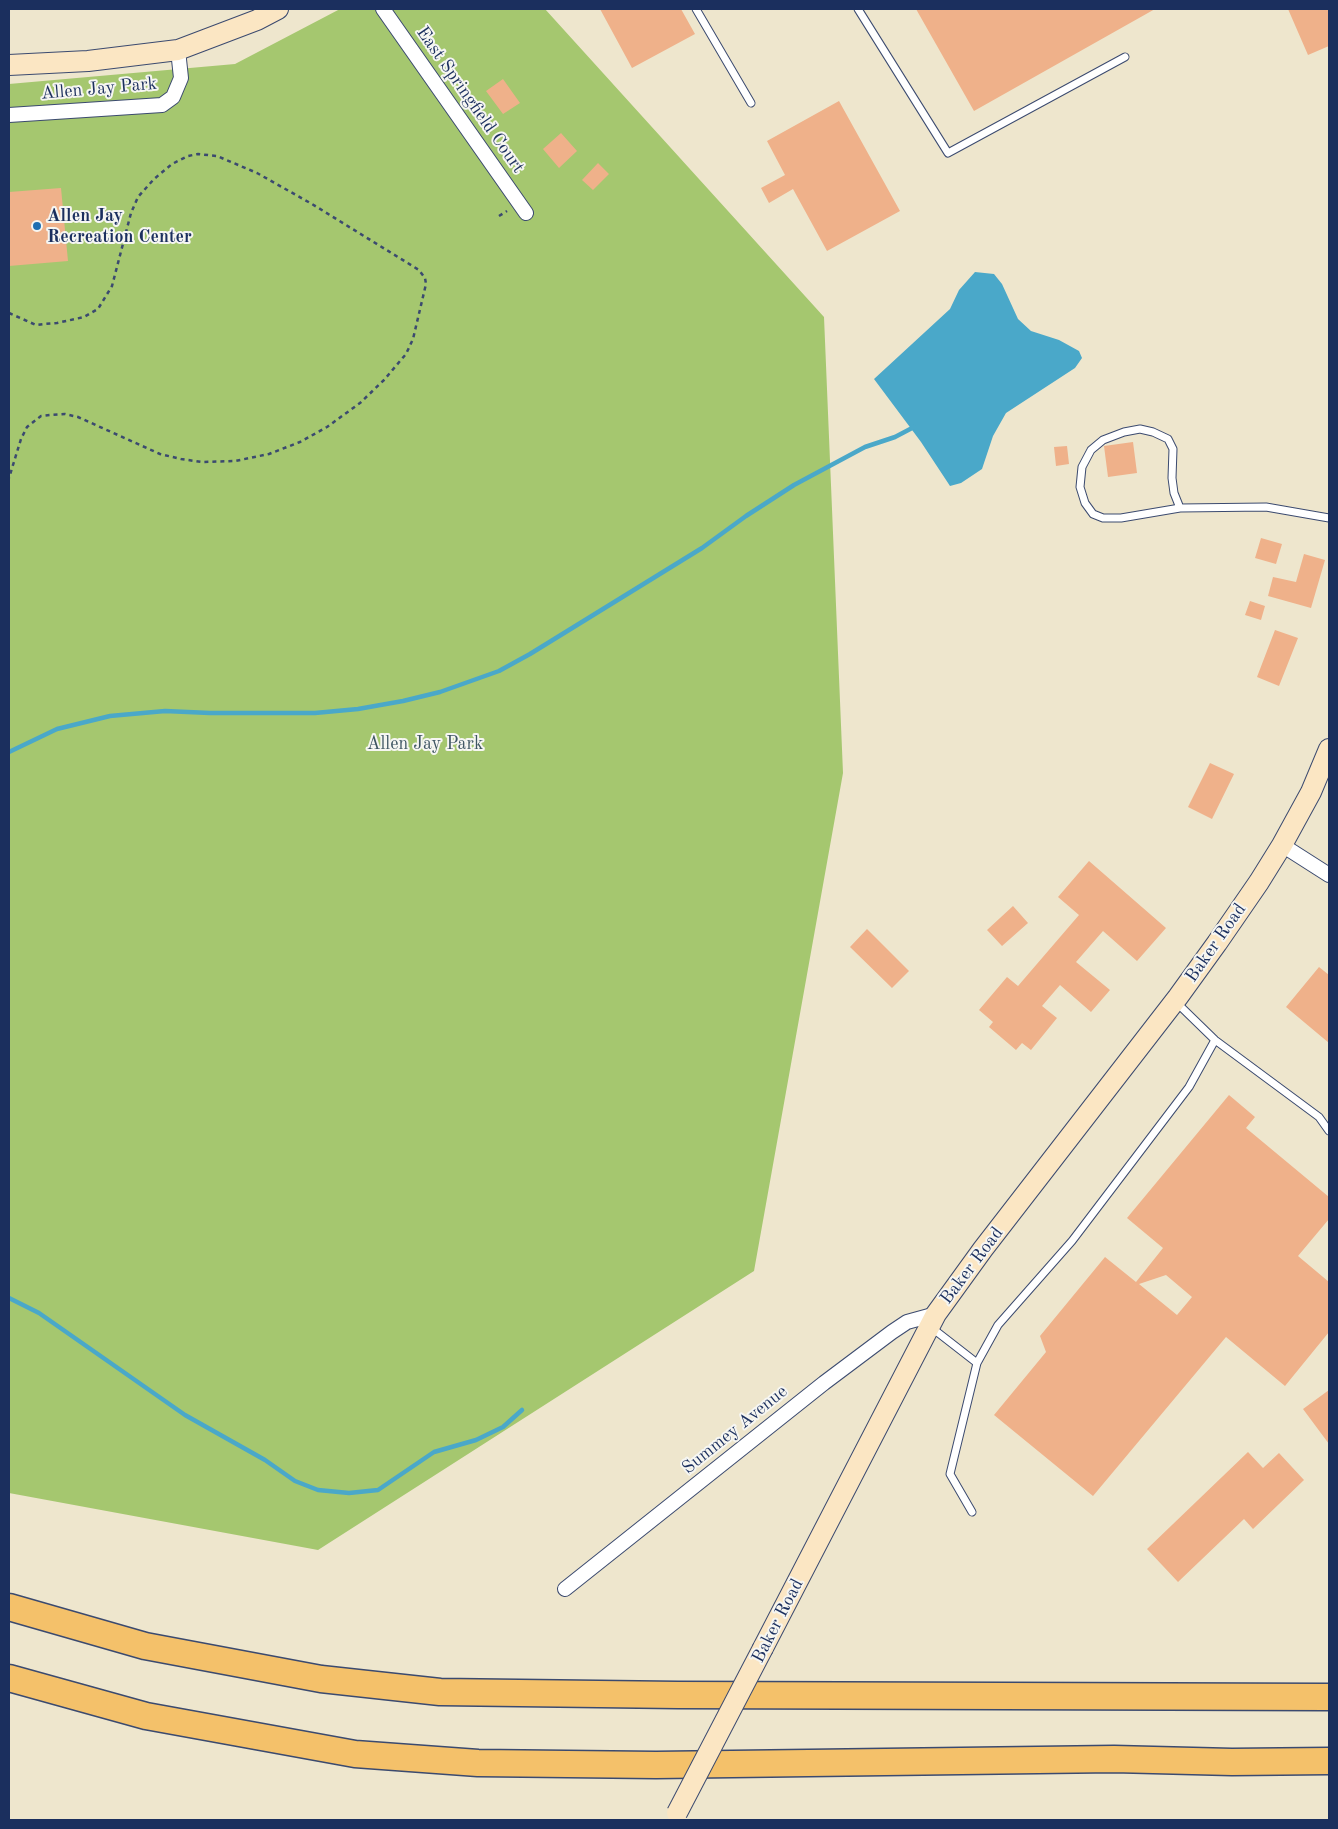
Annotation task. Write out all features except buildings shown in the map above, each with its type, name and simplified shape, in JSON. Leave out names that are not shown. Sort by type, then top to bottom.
[{"type":"highway","points":[[9,1607],[145,1646],[321,1679],[440,1692],[688,1696],[1329,1697]]},
{"type":"highway","points":[[9,1678],[146,1716],[355,1754],[478,1763],[656,1764],[1114,1759],[1232,1762],[1329,1761]]},
{"type":"street","points":[[9,65],[88,62],[178,50],[257,20],[278,9]]},
{"type":"street","name":"East Springfield Court","points":[[383,9],[526,213]]},
{"type":"street","name":"Allen Jay Park","points":[[9,115],[162,105],[173,97],[181,78],[178,50]]},
{"type":"street","name":"Baker Road","points":[[675,1817],[933,1320],[989,1242],[1218,943],[1282,845],[1312,792],[1329,749]]},
{"type":"street","points":[[1282,845],[1329,875]]},
{"type":"street","name":"Summey Avenue","points":[[565,1590],[824,1383],[892,1332],[907,1322],[933,1320]]},
{"type":"lane","points":[[696,9],[751,103]]},
{"type":"lane","points":[[858,9],[948,153],[1125,57]]},
{"type":"lane","points":[[1180,508],[1173,486],[1172,449],[1168,439],[1153,432],[1140,429],[1124,432],[1103,440],[1092,450],[1082,467],[1080,487],[1085,503],[1093,514],[1103,518],[1122,518],[1180,508],[1266,507],[1329,518]]},
{"type":"lane","points":[[1174,1002],[1215,1040],[1319,1117],[1329,1131]]},
{"type":"lane","points":[[972,1512],[950,1474],[977,1362],[998,1325],[1072,1241],[1189,1087],[1215,1040]]},
{"type":"lane","points":[[933,1320],[977,1362]]},
{"type":"path","points":[[9,313],[36,324],[44,324],[84,317],[98,309],[112,286],[130,213],[138,197],[154,179],[172,164],[188,156],[198,154],[217,156],[257,173],[312,204],[419,270],[425,278],[426,284],[413,339],[406,354],[384,380],[360,403],[300,442],[269,454],[235,461],[202,462],[160,454],[78,417],[65,414],[41,416],[27,427],[21,439],[9,478]]},
{"type":"green space","name":"Allen Jay Park","points":[[340,9],[545,9],[824,317],[843,773],[754,1271],[318,1550],[9,1493],[9,84],[235,64]]},
{"type":"water","points":[[975,272],[994,274],[1002,284],[1018,319],[1031,331],[1059,340],[1079,351],[1082,358],[1075,368],[1006,413],[993,436],[982,469],[961,483],[950,486],[921,442],[874,379],[950,309],[959,290]]},
{"type":"waterway","points":[[9,752],[57,729],[110,716],[165,711],[315,713],[358,709],[440,692],[499,671],[530,654],[702,548],[746,516],[794,485],[865,447],[895,437],[914,427]]},
{"type":"waterway","points":[[9,1298],[39,1313],[185,1415],[265,1460],[295,1481],[318,1490],[349,1493],[378,1490],[434,1452],[476,1440],[503,1427],[522,1410]]},
{"type":"place","name":"Allen Jay Recreation Center","points":[[37,226]]}]
